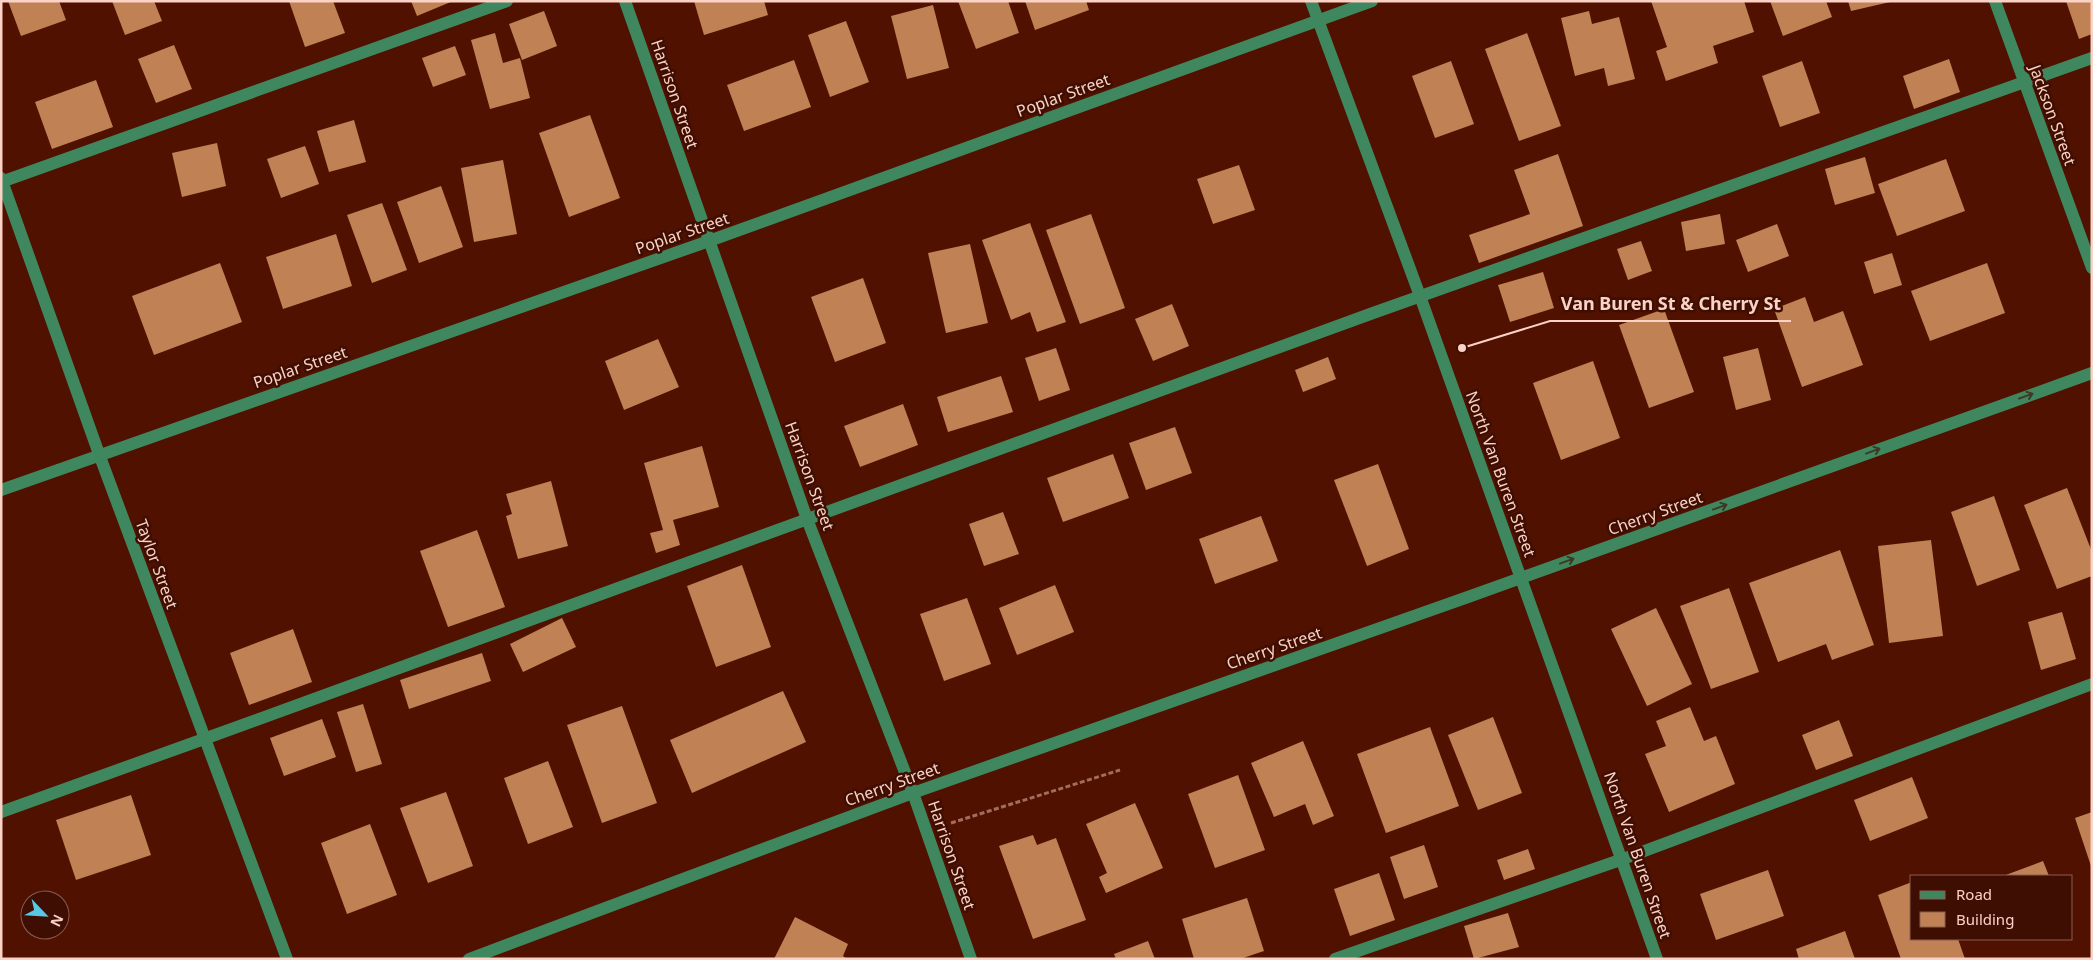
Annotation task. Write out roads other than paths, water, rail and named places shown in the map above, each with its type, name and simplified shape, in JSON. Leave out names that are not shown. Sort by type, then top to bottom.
[{"type":"street","points":[[2,180],[507,1]]},
{"type":"street","name":"Harrison Street","points":[[625,1],[807,519],[913,793],[971,959]]},
{"type":"street","name":"North Van Buren Street","points":[[1311,1],[1420,296],[1498,518],[1623,859],[1657,959]]},
{"type":"street","name":"Poplar Street","points":[[1,490],[709,241],[1372,1]]},
{"type":"street","name":"Jackson Street","points":[[1995,1],[2092,268]]},
{"type":"street","points":[[1,812],[1420,296],[2092,58]]},
{"type":"street","name":"Taylor Street","points":[[2,180],[99,454],[287,959]]},
{"type":"street","name":"Cherry Street","points":[[469,959],[913,793],[2092,373]]},
{"type":"street","points":[[1335,959],[1623,859],[2092,684]]},
{"type":"place","name":"Van Buren St & Cherry St","points":[[1462,348]]}]
